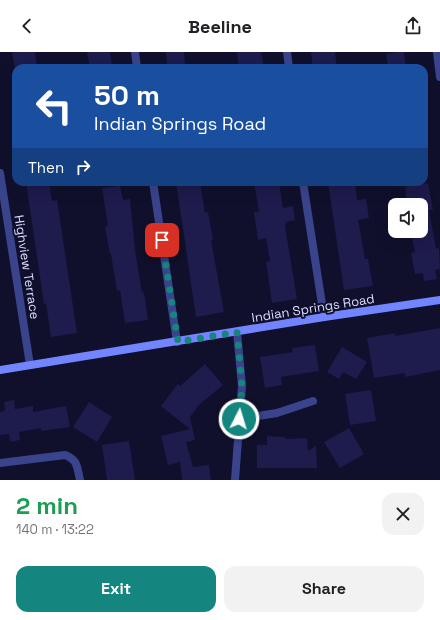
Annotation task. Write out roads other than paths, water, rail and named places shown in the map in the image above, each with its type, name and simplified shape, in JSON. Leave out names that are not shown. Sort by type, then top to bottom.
[{"type":"street","points":[[135,52],[136,64]]},
{"type":"street","points":[[287,52],[288,64]]},
{"type":"street","points":[[437,52],[440,77]]},
{"type":"street","name":"Highview Terrace","points":[[0,173],[30,366]]},
{"type":"street","points":[[154,186],[178,342]]},
{"type":"street","points":[[304,186],[324,317]]},
{"type":"street","name":"Indian Springs Road","points":[[0,370],[324,317],[440,300]]},
{"type":"street","points":[[235,480],[242,386],[237,332]]},
{"type":"street","points":[[239,419],[277,413],[313,401]]},
{"type":"street","points":[[0,463],[65,455],[71,457],[76,462],[80,480]]}]
